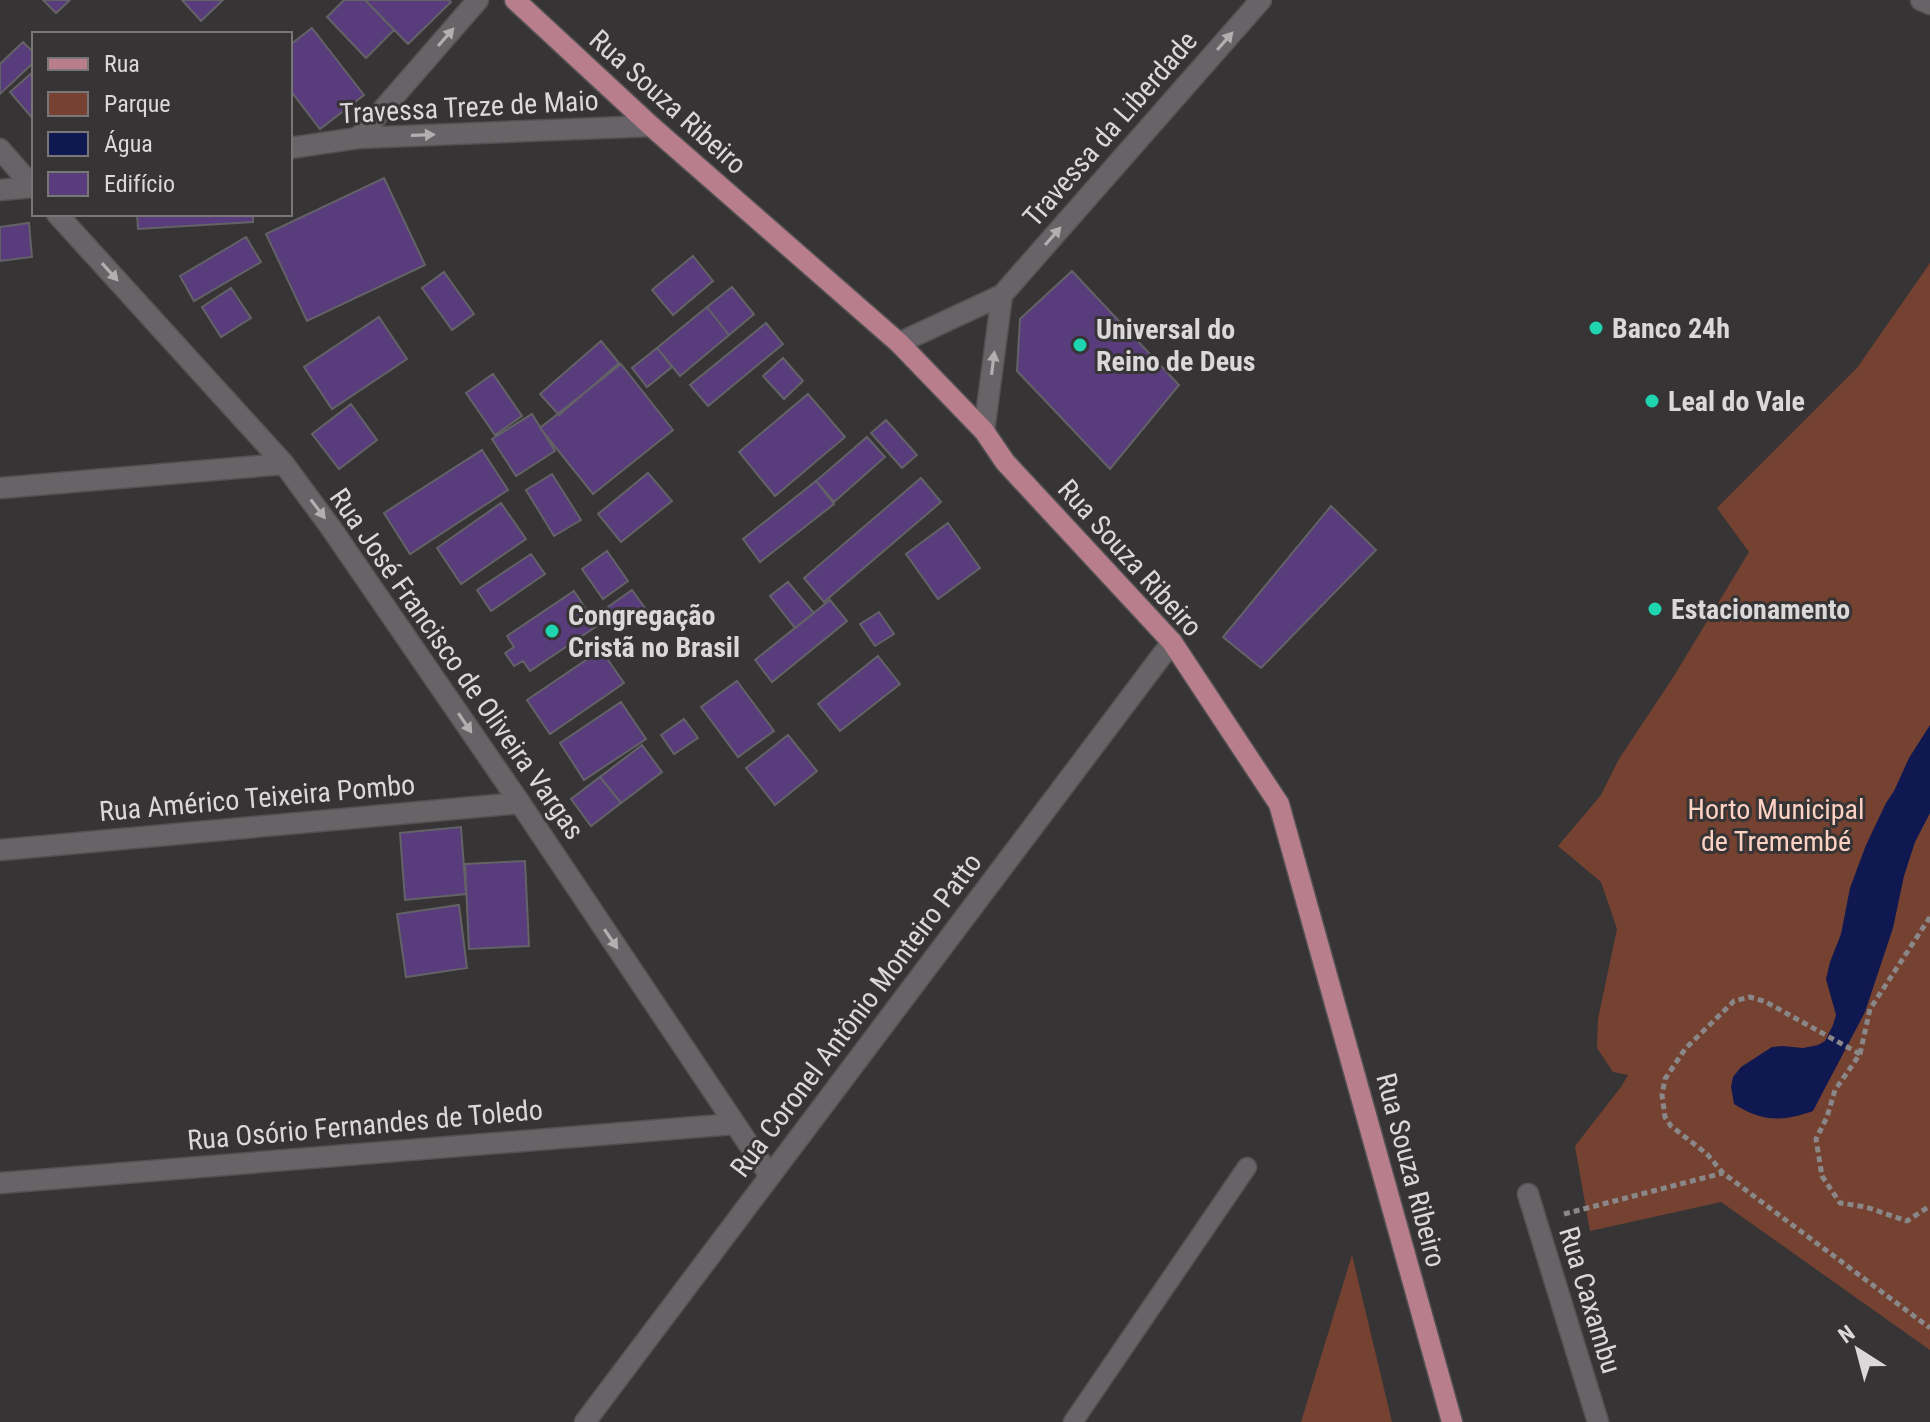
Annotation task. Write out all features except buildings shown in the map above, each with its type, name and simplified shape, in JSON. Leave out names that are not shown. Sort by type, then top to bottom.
[{"type":"main road","name":"Rua Souza Ribeiro","points":[[515,0],[651,126],[899,343],[984,431],[1005,462],[1172,642],[1279,804],[1452,1422]]},
{"type":"street","points":[[358,138],[478,0]]},
{"type":"street","name":"Travessa da Liberdade","points":[[1002,295],[1261,0]]},
{"type":"street","points":[[1921,0],[1930,4]]},
{"type":"street","name":"Travessa Treze de Maio","points":[[292,148],[358,138],[651,126]]},
{"type":"street","points":[[0,149],[32,186]]},
{"type":"street","points":[[0,190],[32,188]]},
{"type":"street","name":"Rua José Francisco de Oliveira Vargas","points":[[59,216],[284,464],[520,803],[770,1176]]},
{"type":"street","points":[[899,343],[1002,295]]},
{"type":"street","points":[[984,431],[1002,295]]},
{"type":"street","points":[[0,488],[284,464]]},
{"type":"street","name":"Rua Coronel Antônio Monteiro Patto","points":[[585,1422],[1172,642]]},
{"type":"street","name":"Rua Américo Teixeira Pombo","points":[[0,850],[520,803]]},
{"type":"street","name":"Rua Osório Fernandes de Toledo","points":[[0,1183],[734,1124]]},
{"type":"street","name":"Rua Caxambu","points":[[1528,1194],[1598,1422]]},
{"type":"lane","points":[[1073,1422],[1247,1167]]},
{"type":"path","points":[[1930,917],[1870,1009],[1860,1054],[1835,1090],[1816,1139],[1822,1176],[1840,1203],[1866,1207],[1907,1221],[1930,1206]]},
{"type":"path","points":[[1860,1054],[1757,999],[1750,997],[1734,1001],[1685,1049],[1665,1079],[1662,1095],[1665,1117],[1671,1126],[1707,1154],[1723,1173],[1930,1328]]},
{"type":"path","points":[[1536,1221],[1723,1173]]},
{"type":"green space","name":"Horto Municipal de Tremembé","points":[[1930,263],[1930,1350],[1721,1202],[1590,1231],[1575,1146],[1628,1075],[1613,1072],[1597,1048],[1598,1019],[1617,929],[1601,882],[1558,846],[1601,795],[1619,759],[1674,676],[1749,552],[1717,508],[1857,368]]},
{"type":"green space","points":[[1352,1255],[1392,1422],[1301,1422]]},
{"type":"water","points":[[1930,725],[1930,813],[1915,842],[1893,928],[1865,1012],[1813,1111],[1772,1118],[1744,1110],[1734,1104],[1731,1087],[1733,1077],[1741,1067],[1772,1047],[1818,1045],[1825,1041],[1833,1025],[1836,1015],[1826,979],[1841,934],[1850,888],[1886,803]]},
{"type":"place","name":"Banco 24h","points":[[1596,328]]},
{"type":"place","name":"Universal do Reino de Deus","points":[[1080,345]]},
{"type":"place","name":"Leal do Vale","points":[[1652,401]]},
{"type":"place","name":"Estacionamento","points":[[1655,609]]},
{"type":"place","name":"Congregação Cristã no Brasil","points":[[552,631]]}]
